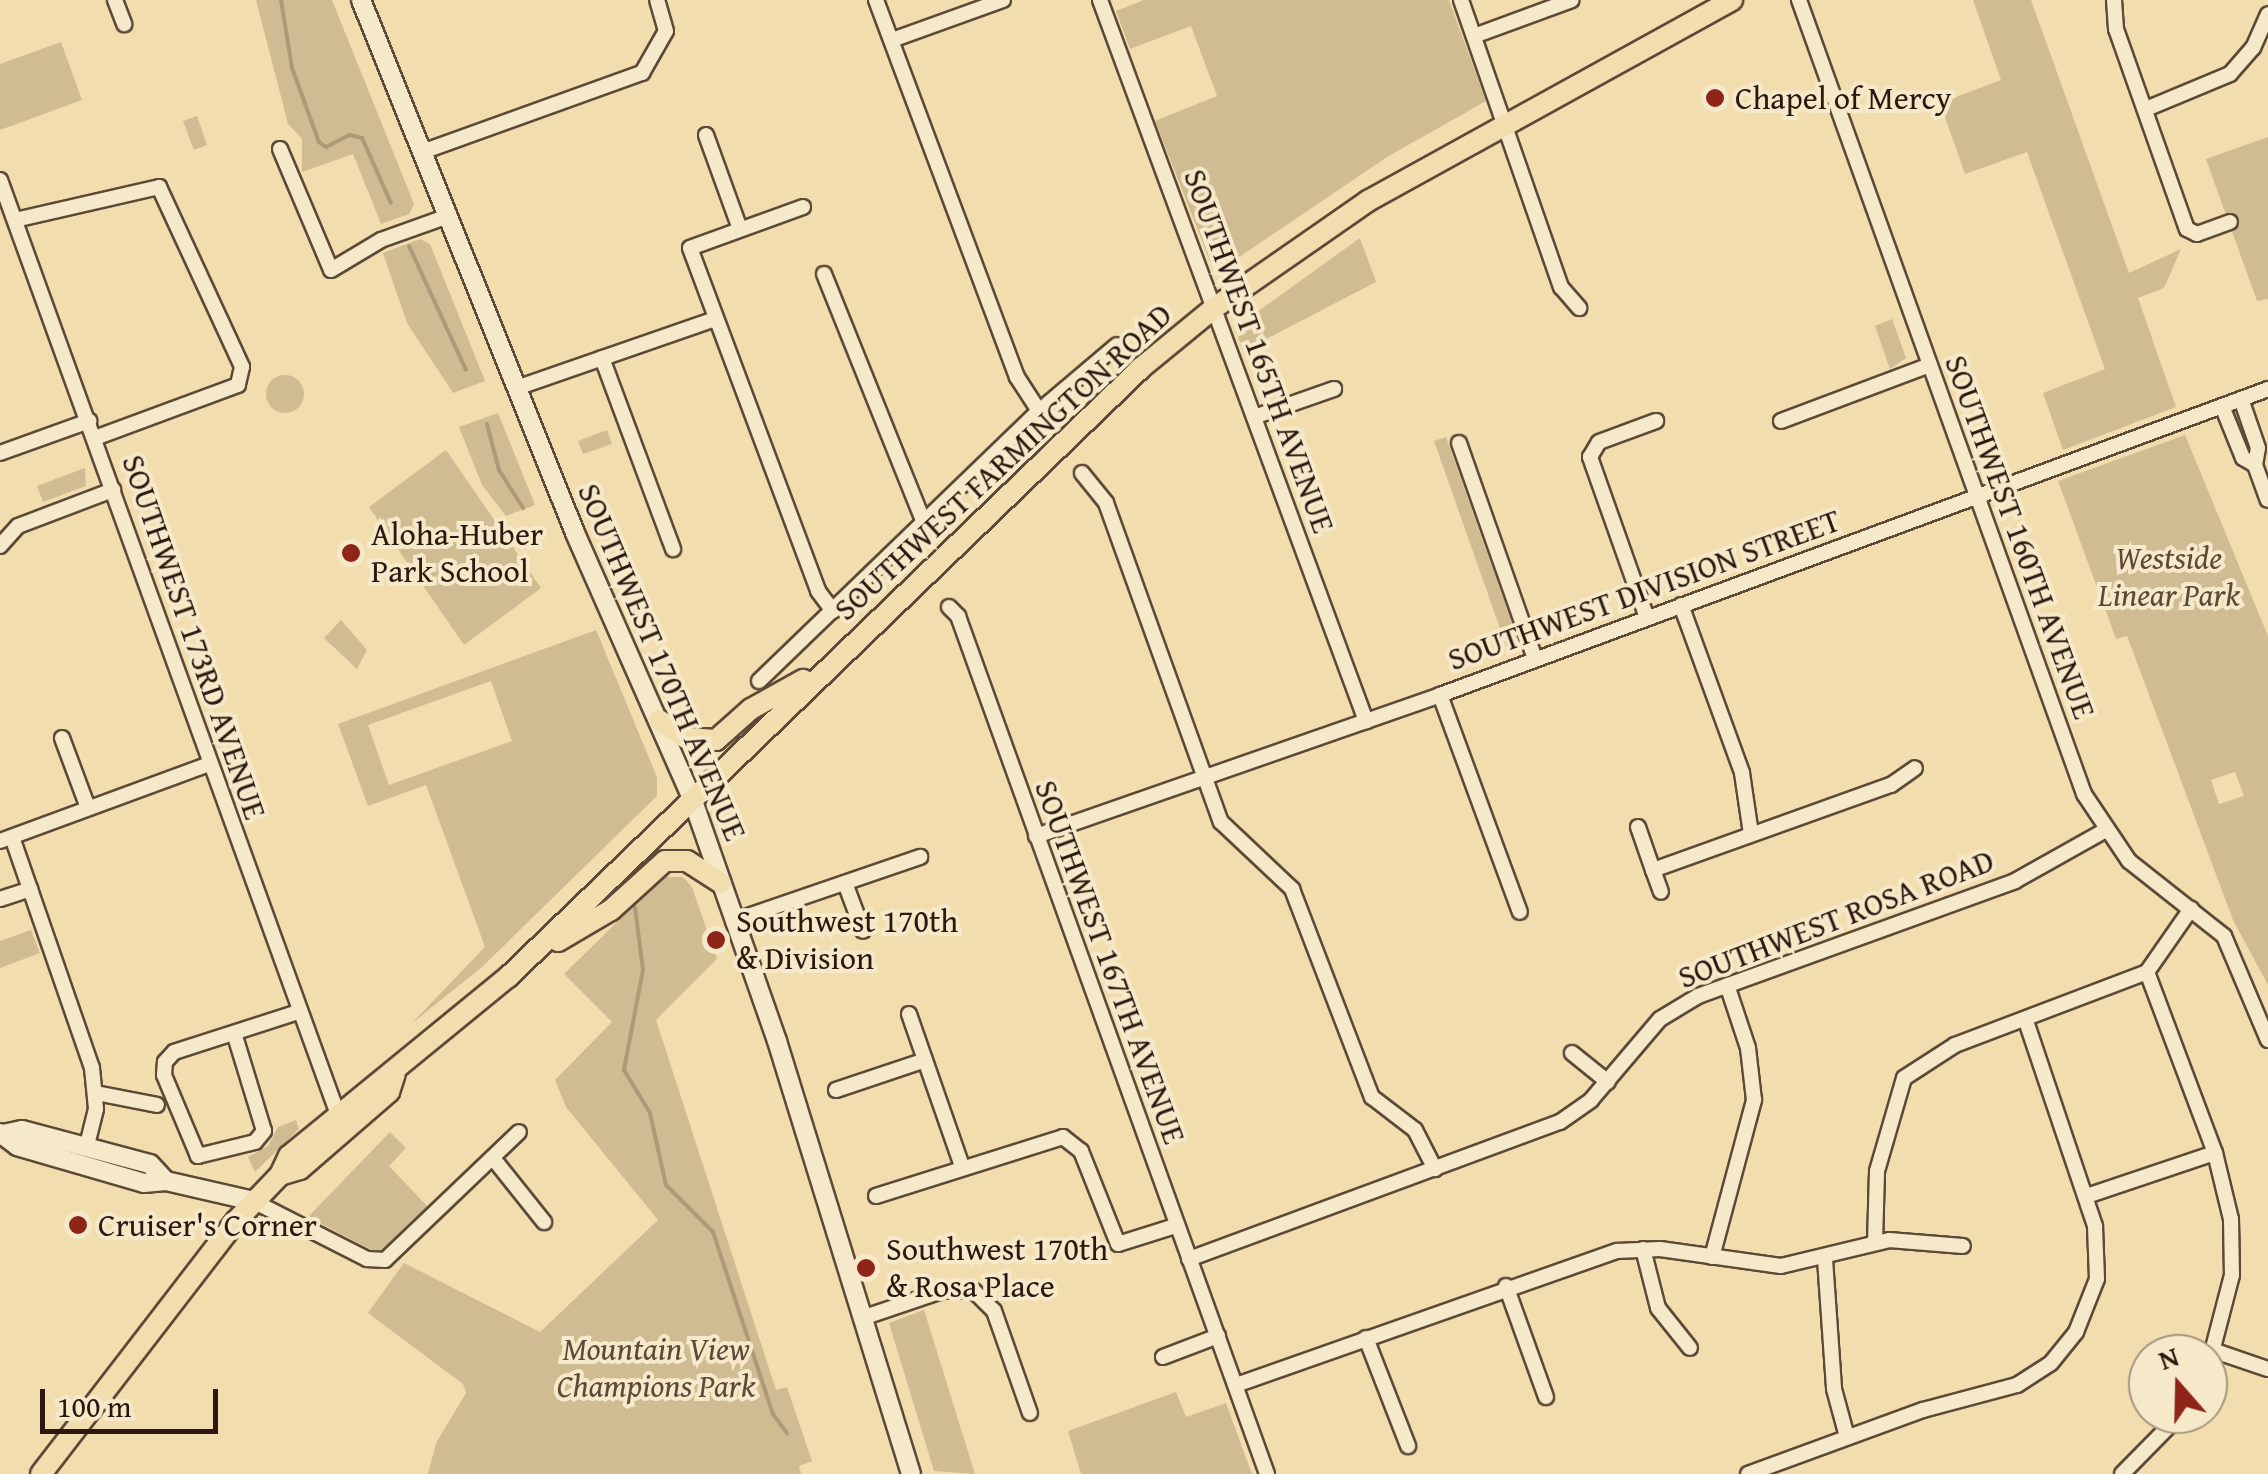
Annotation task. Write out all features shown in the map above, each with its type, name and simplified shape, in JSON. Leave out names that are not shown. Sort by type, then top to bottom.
[{"type":"main road","name":"SOUTHWEST 170TH AVENUE","points":[[361,0],[516,388],[693,801],[910,1474]]},
{"type":"main road","name":"SOUTHWEST FARMINGTON ROAD","points":[[42,1474],[253,1202],[280,1175],[288,1156],[337,1112],[394,1074],[526,960],[1074,427],[1214,308],[1368,201],[1500,124],[1732,0]]},
{"type":"main road","points":[[660,720],[686,738],[716,740],[752,710],[826,667]]},
{"type":"main road","points":[[526,960],[610,910],[665,862],[687,861],[721,883]]},
{"type":"main road","name":"SOUTHWEST FARMINGTON ROAD","points":[[280,1175],[300,1169],[389,1092],[394,1074]]},
{"type":"main road","points":[[2,1134],[22,1130],[150,1164],[166,1181]]},
{"type":"main road","points":[[2,1134],[17,1146],[108,1173],[166,1181],[253,1202]]},
{"type":"street","points":[[115,0],[124,24]]},
{"type":"street","points":[[422,152],[642,73],[666,31],[657,0]]},
{"type":"street","points":[[876,0],[1016,377],[1039,411]]},
{"type":"street","points":[[892,40],[1002,0]]},
{"type":"street","name":"SOUTHWEST 165TH AVENUE","points":[[1100,0],[1366,721]]},
{"type":"street","points":[[1460,0],[1500,124],[1561,287],[1580,308]]},
{"type":"street","points":[[1474,36],[1572,0]]},
{"type":"street","name":"SOUTHWEST 160TH AVENUE","points":[[1799,0],[2084,794],[2104,831],[2140,872],[2191,909],[2234,952],[2268,1040]]},
{"type":"street","points":[[2114,0],[2116,29],[2192,234],[2230,222]]},
{"type":"street","points":[[2146,109],[2230,74],[2253,48],[2268,14]]},
{"type":"street","points":[[706,136],[740,230]]},
{"type":"street","points":[[280,149],[331,270],[381,240],[448,216]]},
{"type":"street","name":"SOUTHWEST 173RD AVENUE","points":[[0,180],[337,1112]]},
{"type":"street","points":[[15,220],[159,187],[210,288],[243,378],[237,386],[95,438]]},
{"type":"street","points":[[803,207],[690,248],[818,592],[833,611]]},
{"type":"street","points":[[824,274],[924,523]]},
{"type":"street","points":[[516,388],[715,318]]},
{"type":"street","points":[[760,681],[1039,411],[1116,345]]},
{"type":"street","points":[[602,358],[673,548]]},
{"type":"street","points":[[1781,420],[1930,365]]},
{"type":"street","points":[[1254,417],[1334,389]]},
{"type":"street","name":"SOUTHWEST DIVISION STREET","points":[[1036,836],[1440,696],[2268,389]]},
{"type":"street","points":[[2241,399],[2258,448],[2255,465],[2268,500]]},
{"type":"street","points":[[2222,406],[2243,458],[2255,465]]},
{"type":"street","points":[[0,453],[89,421]]},
{"type":"street","points":[[1646,618],[1590,451],[1656,421]]},
{"type":"street","points":[[1459,443],[1534,659]]},
{"type":"street","points":[[1082,473],[1106,503],[1203,780],[1236,840],[1292,889],[1369,1091],[1415,1130],[1435,1169]]},
{"type":"street","points":[[0,546],[18,526],[113,490]]},
{"type":"street","points":[[1681,605],[1742,774],[1751,834]]},
{"type":"street","name":"SOUTHWEST 167TH AVENUE","points":[[949,607],[958,616],[1175,1226],[1268,1474]]},
{"type":"street","points":[[1440,696],[1520,912]]},
{"type":"street","points":[[62,738],[88,808]]},
{"type":"street","points":[[87,1146],[96,1093],[30,889],[6,839],[209,764]]},
{"type":"street","points":[[1653,870],[1891,785],[1915,768]]},
{"type":"street","points":[[1638,827],[1661,892]]},
{"type":"street","name":"SOUTHWEST ROSA ROAD","points":[[1189,1259],[1560,1122],[1608,1082],[1660,1019],[1728,985],[2014,880],[2104,831]]},
{"type":"street","points":[[733,921],[920,857]]},
{"type":"street","points":[[846,884],[863,931]]},
{"type":"street","points":[[0,900],[30,889]]},
{"type":"street","points":[[1874,1243],[1876,1171],[1904,1078],[1955,1045],[2147,972],[2191,909]]},
{"type":"street","points":[[2147,972],[2215,1153],[2232,1244],[2219,1334]]},
{"type":"street","points":[[1712,1257],[1753,1114],[1751,1060],[1728,985]]},
{"type":"street","points":[[235,1036],[265,1123],[255,1142],[198,1156],[164,1075],[165,1062],[174,1052],[235,1036],[298,1012]]},
{"type":"street","points":[[910,1014],[962,1166]]},
{"type":"street","points":[[1748,1474],[1772,1470],[1847,1436],[1999,1392],[2051,1362],[2085,1314],[2096,1279],[2098,1246],[2087,1196],[2026,1021]]},
{"type":"street","points":[[1572,1053],[1608,1082]]},
{"type":"street","points":[[836,1090],[925,1060]]},
{"type":"street","points":[[96,1093],[157,1105]]},
{"type":"street","points":[[253,1202],[367,1259],[386,1260],[519,1132]]},
{"type":"street","points":[[876,1196],[1063,1136],[1082,1151],[1118,1244],[1175,1226]]},
{"type":"street","points":[[2087,1196],[2215,1153]]},
{"type":"street","points":[[493,1158],[544,1222]]},
{"type":"street","points":[[1236,1385],[1592,1257],[1643,1248],[1782,1266],[1874,1243],[1962,1246]]},
{"type":"street","points":[[1643,1248],[1658,1308],[1690,1348]]},
{"type":"street","points":[[1825,1258],[1834,1389],[1847,1436]]},
{"type":"street","points":[[1506,1286],[1546,1396]]},
{"type":"street","points":[[862,1318],[942,1291],[974,1291],[994,1311],[1030,1413]]},
{"type":"street","points":[[1163,1358],[1218,1336]]},
{"type":"street","points":[[1366,1338],[1408,1446]]},
{"type":"street","points":[[2228,1355],[2268,1370]]},
{"type":"street","points":[[2122,1474],[2161,1434]]},
{"type":"green space","points":[[256,0],[332,0],[414,204],[409,214],[381,224],[353,154],[302,172],[302,139],[288,124]]},
{"type":"green space","points":[[1144,0],[1449,0],[1486,101],[1387,157],[1220,270],[1210,261],[1155,121],[1217,96],[1191,26],[1130,49],[1116,11]]},
{"type":"green space","points":[[1973,0],[2031,0],[2129,273],[2181,249],[2164,288],[2138,298],[2176,407],[2063,450],[2043,393],[2105,369],[2027,152],[1965,174],[1940,103],[2001,80]]},
{"type":"green space","points":[[61,42],[82,100],[0,130],[0,64]]},
{"type":"green space","points":[[197,116],[207,145],[194,150],[183,121]]},
{"type":"green space","points":[[2268,137],[2268,299],[2257,301],[2206,159]]},
{"type":"green space","points":[[1360,238],[1376,282],[1243,351],[1235,328]]},
{"type":"green space","points":[[420,239],[430,244],[485,381],[453,393],[407,323],[383,253]]},
{"type":"green space","points":[[1892,319],[1906,358],[1890,369],[1875,326]]},
{"type":"green space","points":[[285,375],[298,381],[304,394],[298,407],[285,413],[272,407],[266,394],[272,381]]},
{"type":"green space","points":[[498,413],[535,505],[506,516],[482,485],[459,427]]},
{"type":"green space","points":[[607,430],[612,444],[583,454],[578,441]]},
{"type":"green space","name":"Westside Linear Park","points":[[2185,435],[2268,636],[2268,985],[2233,920],[2127,636],[2116,639],[2058,481]],"holes":[[[2235,772],[2244,796],[2219,804],[2211,780]]]},
{"type":"green space","points":[[1446,437],[1517,637],[1508,651],[1434,441]]},
{"type":"green space","points":[[446,450],[541,588],[464,645],[369,507]]},
{"type":"green space","points":[[85,468],[86,486],[43,502],[37,486]]},
{"type":"green space","points":[[341,620],[367,650],[357,669],[324,638]]},
{"type":"green space","points":[[596,630],[657,777],[657,796],[482,967],[411,1024],[485,947],[426,785],[368,806],[338,724]],"holes":[[[491,681],[512,741],[389,785],[368,725]]]},
{"type":"green space","name":"Mountain View Champions Park","points":[[663,877],[683,877],[692,887],[717,959],[656,1020],[776,1390],[787,1387],[812,1461],[799,1466],[801,1474],[428,1474],[436,1443],[466,1393],[463,1384],[368,1313],[404,1263],[540,1332],[658,1220],[566,1107],[555,1080],[612,1022],[564,974]]},
{"type":"green space","points":[[31,930],[40,953],[0,968],[0,941]]},
{"type":"green space","points":[[296,1120],[299,1129],[255,1172],[248,1157],[268,1146],[278,1127]]},
{"type":"green space","points":[[390,1132],[406,1148],[389,1166],[430,1209],[386,1250],[376,1252],[308,1217]]},
{"type":"green space","points":[[924,1310],[975,1474],[934,1471],[889,1323]]},
{"type":"green space","points":[[1176,1392],[1186,1417],[1226,1403],[1252,1474],[1081,1474],[1068,1431]]},
{"type":"waterway","points":[[281,0],[292,68],[319,142],[326,147],[350,135],[362,138],[391,203]]},
{"type":"waterway","points":[[409,246],[466,370]]},
{"type":"waterway","points":[[487,424],[499,470],[523,508]]},
{"type":"waterway","points":[[635,907],[643,970],[624,1070],[650,1113],[666,1185],[713,1232],[773,1414],[787,1433]]},
{"type":"place","name":"Chapel of Mercy","points":[[1715,98]]},
{"type":"place","name":"Aloha-Huber Park School","points":[[351,553]]},
{"type":"place","name":"Southwest 170th & Division","points":[[716,940]]},
{"type":"place","name":"Cruiser's Corner","points":[[78,1225]]},
{"type":"place","name":"Southwest 170th & Rosa Place","points":[[866,1268]]}]
